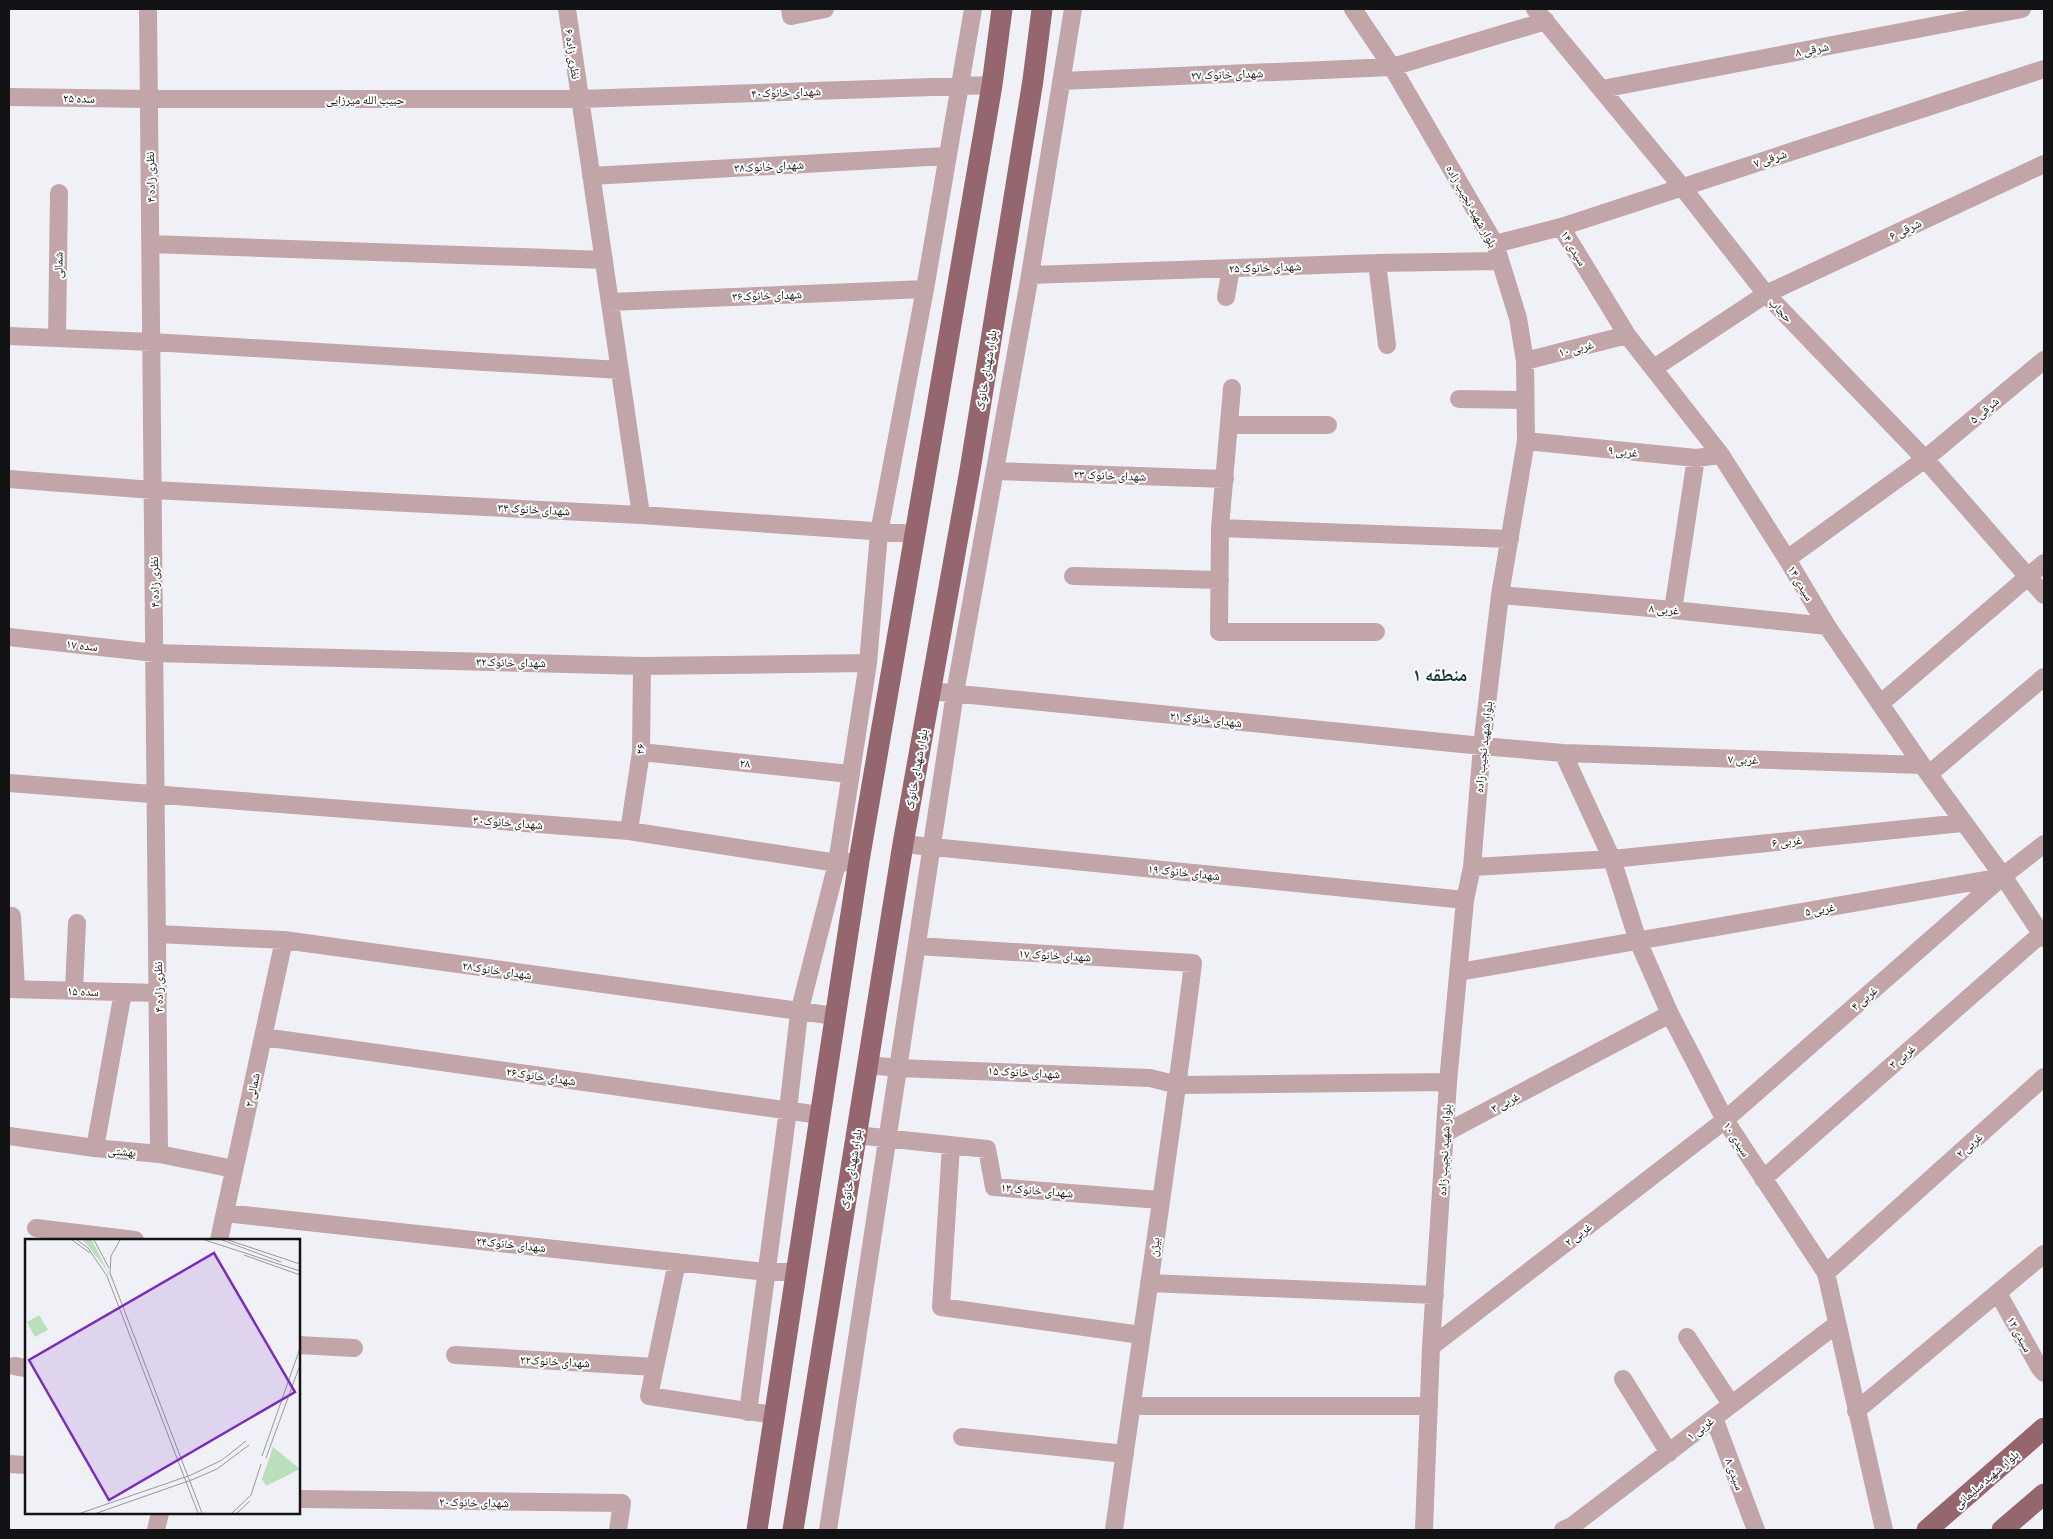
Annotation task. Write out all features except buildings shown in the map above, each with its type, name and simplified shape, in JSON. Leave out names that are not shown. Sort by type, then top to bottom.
[{"type":"main road","points":[[757,1530],[859,861],[992,85],[1002,9]]},
{"type":"main road","name":"بلوار شهدای خانوک","points":[[793,1530],[903,844],[987,366],[1042,9]]},
{"type":"main road","name":"بلوار شهید سلیمانی","points":[[1927,1530],[2044,1428]]},
{"type":"main road","points":[[2002,1530],[2044,1494]]},
{"type":"street","name":"نظری زاده ۴","points":[[148,9],[159,1154]]},
{"type":"street","name":"نظری زاده ۶","points":[[567,9],[641,515]]},
{"type":"street","points":[[790,9],[791,16],[825,9]]},
{"type":"street","points":[[748,1412],[799,1013],[837,863],[868,664],[879,533],[925,289],[946,156],[973,9]]},
{"type":"street","points":[[828,1530],[956,693],[1030,275],[1073,9]]},
{"type":"street","name":"بلوار شهید نجیب زاده","points":[[1353,9],[1392,67],[1497,253],[1518,318],[1525,361],[1526,441],[1500,595],[1482,746],[1472,867],[1465,900],[1448,1082],[1431,1347],[1424,1530]]},
{"type":"street","name":"شرقی ۸","points":[[1602,89],[2022,9]]},
{"type":"street","name":"شهدای خانوک ۲۷","points":[[1061,81],[1392,67],[1541,15]]},
{"type":"street","name":"حجاب","points":[[1541,15],[1682,186],[1766,294],[1925,459],[2044,595]]},
{"type":"street","name":"شرقی ۷","points":[[1497,253],[1561,227],[1682,186],[2044,69]]},
{"type":"street","name":"شهدای خانوک۴۰","points":[[580,99],[992,85]]},
{"type":"street","name":"سده ۲۵","points":[[9,97],[149,99]]},
{"type":"street","name":"حبیب الله میرزایی","points":[[149,99],[580,99]]},
{"type":"street","points":[[1023,141],[1050,147]]},
{"type":"street","name":"شهدای خانوک۳۸","points":[[591,176],[946,156]]},
{"type":"street","name":"شرقی ۶","points":[[1654,368],[1766,294],[2044,164]]},
{"type":"street","name":"شمالی","points":[[57,338],[59,193]]},
{"type":"street","name":"سیدی ۱۴","points":[[1561,227],[1627,335],[1721,455],[1827,626],[1925,770],[1962,823],[2003,876],[2043,936]]},
{"type":"street","points":[[151,244],[604,260]]},
{"type":"street","name":"شهدای خانوک ۲۵","points":[[1030,275],[1377,263],[1497,253]]},
{"type":"street","points":[[1377,263],[1387,345]]},
{"type":"street","points":[[1226,297],[1231,268]]},
{"type":"street","name":"شهدای خانوک۳۶","points":[[610,302],[925,289]]},
{"type":"street","name":"غربی ۱۰","points":[[1525,361],[1627,335]]},
{"type":"street","points":[[9,336],[152,342],[620,370]]},
{"type":"street","name":"شرقی ۵","points":[[1787,559],[1925,459],[2044,360]]},
{"type":"street","points":[[987,366],[1013,371]]},
{"type":"street","points":[[1232,388],[1220,528],[1219,632],[1376,632]]},
{"type":"street","points":[[1459,399],[1524,400]]},
{"type":"street","points":[[1230,425],[1328,425]]},
{"type":"street","name":"غربی ۹","points":[[1526,441],[1696,458],[1721,455]]},
{"type":"street","points":[[1673,610],[1696,458]]},
{"type":"street","name":"شهدای خانوک ۲۳","points":[[995,471],[1225,479]]},
{"type":"street","name":"۳۴ شهدای خانوک","points":[[9,479],[153,490],[641,515],[879,533],[916,534]]},
{"type":"street","points":[[1220,528],[1510,539]]},
{"type":"street","points":[[1880,704],[2044,563]]},
{"type":"street","points":[[1073,576],[1220,580]]},
{"type":"street","points":[[948,591],[973,595]]},
{"type":"street","name":"غربی ۸","points":[[1500,595],[1827,626]]},
{"type":"street","name":"سده ۱۷","points":[[9,637],[154,653]]},
{"type":"street","name":"شهدای خانوک۳۲","points":[[154,653],[642,666],[868,664]]},
{"type":"street","name":"۲۶","points":[[629,831],[641,752],[642,666]]},
{"type":"street","points":[[1925,770],[2044,677]]},
{"type":"street","name":"شهدای خانوک ۲۱","points":[[930,691],[1482,746]]},
{"type":"street","points":[[1482,746],[1563,753]]},
{"type":"street","name":"۲۸","points":[[641,752],[850,774]]},
{"type":"street","name":"غربی ۷","points":[[1563,753],[1925,770]]},
{"type":"street","name":"سیدی ۱۰","points":[[1563,753],[1612,859],[1638,941],[1670,1014],[1725,1120],[1826,1273],[1884,1530]]},
{"type":"street","name":"شهدای خانوک۳۰","points":[[9,783],[629,831],[837,863],[859,861]]},
{"type":"street","name":"غربی ۶","points":[[1612,859],[1962,823]]},
{"type":"street","name":"شهدای خانوک ۱۹","points":[[903,844],[1465,900]]},
{"type":"street","name":"غربی ۴","points":[[1725,1120],[2003,876],[2044,844]]},
{"type":"street","points":[[1472,867],[1612,859]]},
{"type":"street","name":"غربی ۵","points":[[1638,941],[2003,876]]},
{"type":"street","points":[[9,916],[12,916],[13,988]]},
{"type":"street","points":[[74,990],[77,923]]},
{"type":"street","name":"شهدای خانوک۲۸","points":[[157,934],[284,940],[799,1013],[835,1016]]},
{"type":"street","name":"غربی ۳","points":[[1763,1179],[2043,936]]},
{"type":"street","name":"شمالی ۲","points":[[219,1239],[284,940]]},
{"type":"street","points":[[1458,972],[1638,941]]},
{"type":"street","name":"شهدای خانوک ۱۷","points":[[917,946],[1193,963]]},
{"type":"street","name":"بیژن","points":[[1114,1530],[1178,1085],[1193,963]]},
{"type":"street","name":"سده ۱۵","points":[[13,988],[158,993]]},
{"type":"street","points":[[95,1148],[123,992]]},
{"type":"street","name":"غربی ۳","points":[[1446,1133],[1670,1014]]},
{"type":"street","name":"شهدای خانوک۲۶","points":[[263,1037],[820,1114]]},
{"type":"street","name":"شهدای خانوک ۱۵","points":[[868,1065],[899,1068],[1150,1078],[1178,1085],[1448,1082]]},
{"type":"street","name":"غربی ۲","points":[[1826,1273],[2044,1078]]},
{"type":"street","name":"غربی ۲","points":[[1431,1347],[1725,1120]]},
{"type":"street","name":"شهدای خانوک ۱۳","points":[[856,1135],[987,1149],[994,1187],[1160,1200]]},
{"type":"street","name":"بهشتی","points":[[9,1136],[95,1148],[159,1154],[234,1170]]},
{"type":"street","points":[[951,1145],[941,1307],[1141,1335]]},
{"type":"street","name":"شهدای خانوک۲۴","points":[[225,1213],[766,1272],[797,1272]]},
{"type":"street","points":[[36,1228],[127,1239]]},
{"type":"street","points":[[1856,1411],[2044,1254]]},
{"type":"street","points":[[677,1262],[649,1396],[774,1415]]},
{"type":"street","points":[[1149,1283],[1435,1295]]},
{"type":"street","name":"سیدی ۱۲","points":[[1998,1294],[2044,1373]]},
{"type":"street","name":"غربی ۱","points":[[1563,1530],[1572,1526],[1837,1324]]},
{"type":"street","points":[[1686,1337],[1731,1404]]},
{"type":"street","points":[[300,1345],[354,1348]]},
{"type":"street","name":"شهدای خانوک۲۲","points":[[455,1355],[655,1367]]},
{"type":"street","points":[[1623,1380],[1669,1453]]},
{"type":"street","points":[[1132,1406],[1429,1406]]},
{"type":"street","name":"سیدی ۸","points":[[1714,1418],[1756,1530]]},
{"type":"street","points":[[962,1437],[1125,1454]]},
{"type":"street","points":[[9,1464],[25,1465]]},
{"type":"street","name":"شهدای خانوک۲۰","points":[[300,1499],[622,1503],[618,1530]]},
{"type":"street","points":[[156,1530],[160,1514]]},
{"type":"district","name":"منطقه ۱","points":[[1440,674]]}]
